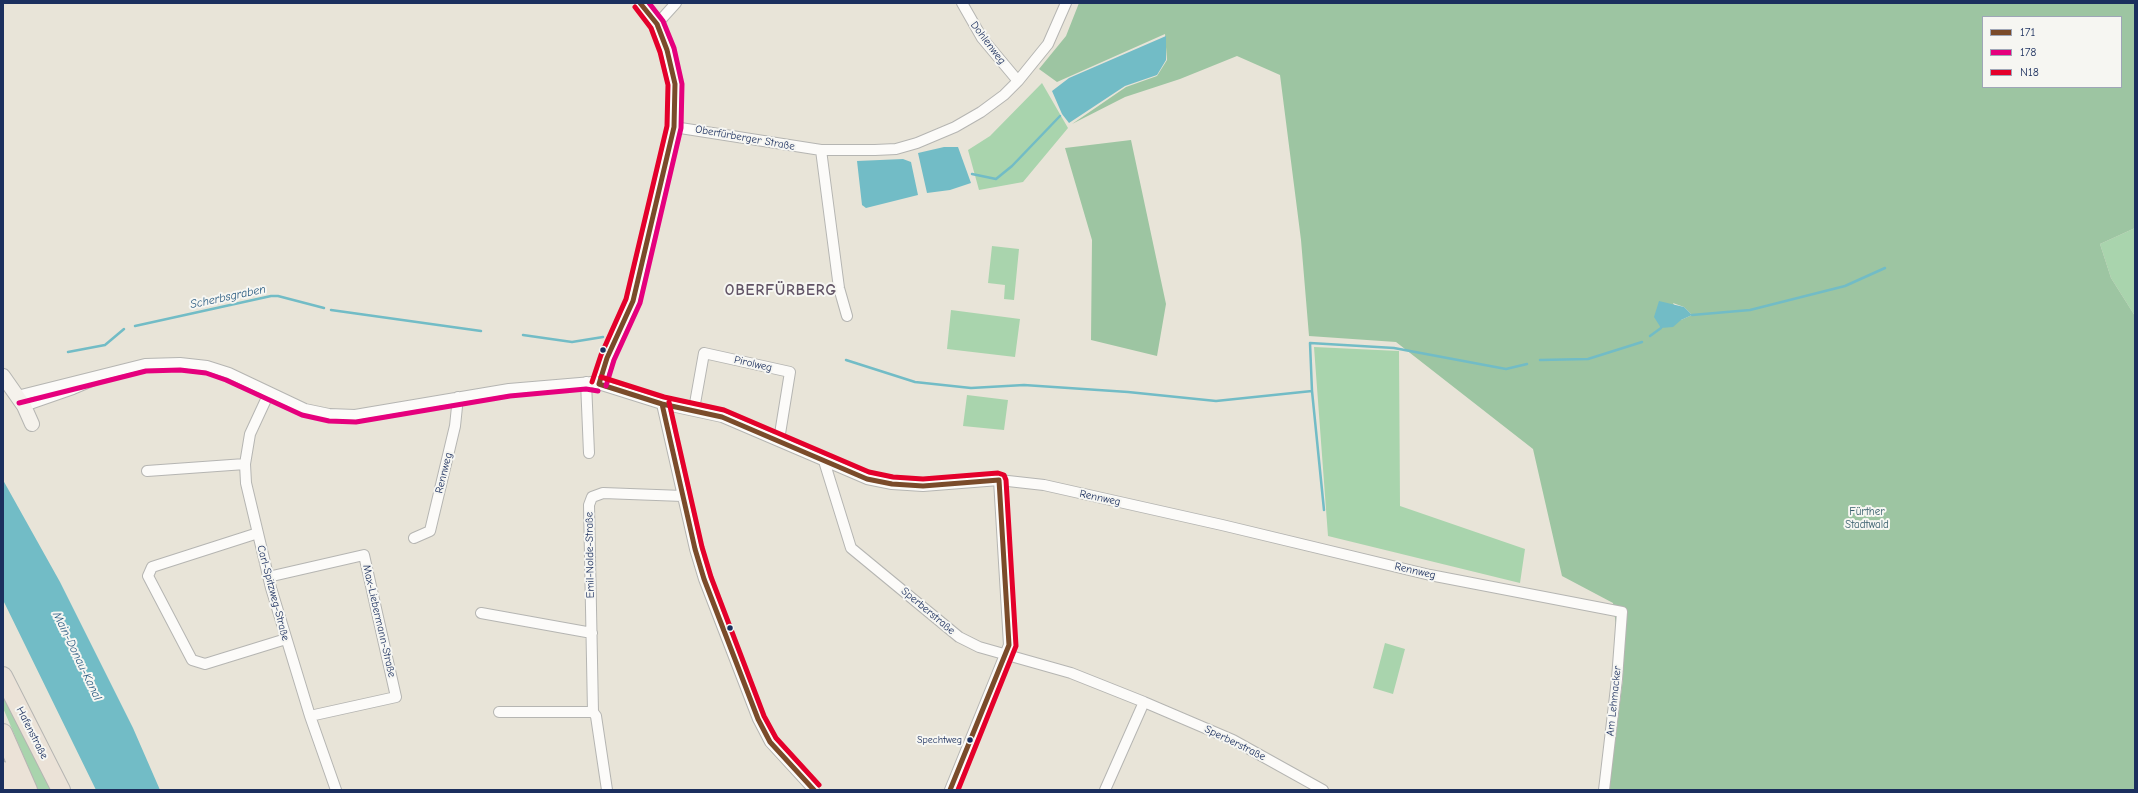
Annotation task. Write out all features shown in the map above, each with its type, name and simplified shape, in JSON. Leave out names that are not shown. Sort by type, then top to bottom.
[{"type":"highway","name":"Hafenstraße","points":[[3,676],[61,790]]},
{"type":"highway","points":[[3,733],[28,790]]},
{"type":"highway","points":[[3,771],[10,790]]},
{"type":"street","points":[[599,384],[607,358],[633,301],[674,127],[675,84],[667,50],[657,24],[640,3]]},
{"type":"street","points":[[657,24],[676,3]]},
{"type":"street","name":"Dohlenweg","points":[[962,3],[982,38],[1018,81]]},
{"type":"street","name":"Oberfürberger Straße","points":[[674,127],[821,150],[896,149],[917,144],[955,127],[981,112],[1004,95],[1018,81],[1048,44],[1066,3]]},
{"type":"street","points":[[821,150],[839,288],[847,316]]},
{"type":"street","name":"Pirolweg","points":[[694,409],[704,353],[790,372],[779,440]]},
{"type":"street","name":"Rennweg","points":[[21,401],[112,372],[145,364],[180,363],[207,366],[229,373],[269,394],[305,409],[329,414],[355,415],[509,389],[586,382],[599,384],[662,404],[694,409],[722,416],[867,479],[892,484],[923,486],[999,480],[1044,486],[1222,525],[1430,575],[1622,612]]},
{"type":"street","points":[[3,376],[21,401],[32,424]]},
{"type":"street","points":[[586,382],[589,453]]},
{"type":"street","name":"Carl-Spitzweg-Straße","points":[[269,394],[250,434],[244,464],[246,482],[268,578],[310,716],[336,790]]},
{"type":"street","name":"Rennweg","points":[[414,538],[430,531],[455,426],[458,397]]},
{"type":"street","points":[[662,404],[695,550],[704,579],[758,719],[770,742],[814,790]]},
{"type":"street","name":"Sperberstraße","points":[[824,461],[851,548],[959,637],[979,647],[1071,674],[1144,702],[1233,740],[1323,790]]},
{"type":"street","points":[[147,471],[244,464]]},
{"type":"street","points":[[950,790],[1009,645],[999,480]]},
{"type":"street","name":"Emil-Nolde-Straße","points":[[607,790],[596,716],[593,712],[588,511],[592,497],[603,493],[683,496]]},
{"type":"street","points":[[258,533],[152,567],[148,576],[192,660],[205,664],[286,639]]},
{"type":"street","name":"Max-Liebermann-Straße","points":[[268,578],[364,555],[396,697],[310,716]]},
{"type":"street","name":"Am Lehmacker","points":[[1604,790],[1617,679],[1622,612]]},
{"type":"street","points":[[481,613],[592,634]]},
{"type":"street","points":[[1105,790],[1144,702]]},
{"type":"street","points":[[499,712],[593,712]]},
{"type":"green space","name":"Fürther Stadtwald","points":[[1079,3],[2135,3],[2135,228],[2100,244],[2111,278],[2135,316],[2135,790],[1609,790],[1623,678],[1613,603],[1562,576],[1533,449],[1396,342],[1309,336],[1301,240],[1280,75],[1237,56],[1180,79],[1125,97],[1072,124],[1126,87],[1157,76],[1167,60],[1165,34],[1057,82],[1039,69],[1066,36]],"holes":[[[1673,303],[1684,307],[1692,315],[1681,320]]]},
{"type":"green space","points":[[1042,83],[1068,128],[1023,182],[979,190],[968,150],[990,136]]},
{"type":"green space","points":[[1131,140],[1166,304],[1157,356],[1091,340],[1092,240],[1065,148]]},
{"type":"green space","points":[[2135,228],[2135,316],[2111,278],[2100,244]]},
{"type":"green space","points":[[992,246],[1019,249],[1014,300],[1004,299],[1005,285],[988,283]]},
{"type":"green space","points":[[951,310],[1020,319],[1015,357],[947,349]]},
{"type":"green space","points":[[1314,347],[1399,351],[1400,506],[1525,549],[1520,583],[1328,536]]},
{"type":"green space","points":[[967,395],[1008,400],[1004,430],[963,426]]},
{"type":"green space","points":[[1385,643],[1405,649],[1393,694],[1373,688]]},
{"type":"green space","points":[[3,691],[53,790],[38,790],[3,708]]},
{"type":"water","points":[[1166,36],[1166,60],[1157,75],[1125,86],[1069,123],[1062,114],[1052,91],[1069,78]]},
{"type":"water","points":[[944,147],[958,147],[971,183],[950,190],[927,193],[918,153]]},
{"type":"water","points":[[903,159],[911,162],[918,195],[866,208],[862,205],[857,161]]},
{"type":"water","points":[[1659,301],[1684,307],[1692,315],[1681,320],[1673,327],[1661,328],[1654,317]]},
{"type":"water","name":"Main-Donau-Kanal","points":[[3,480],[60,582],[133,728],[160,790],[96,790],[3,600]]},
{"type":"waterway","points":[[972,174],[996,179],[1012,166],[1060,116]]},
{"type":"waterway","points":[[1692,315],[1750,310],[1845,286],[1885,268]]},
{"type":"waterway","name":"Scherbsgraben","points":[[135,326],[271,296],[278,296],[324,308]]},
{"type":"waterway","name":"Scherbsgraben","points":[[331,310],[481,331]]},
{"type":"waterway","points":[[1650,336],[1661,328]]},
{"type":"waterway","name":"Scherbsgraben","points":[[68,352],[105,345],[124,329]]},
{"type":"waterway","points":[[523,335],[572,342],[603,337]]},
{"type":"waterway","points":[[1540,360],[1588,359],[1642,342]]},
{"type":"waterway","points":[[846,360],[915,382],[971,388],[1024,385],[1128,392],[1216,401],[1312,391],[1310,343],[1394,348],[1506,369],[1527,364]]},
{"type":"waterway","points":[[1312,391],[1324,510]]},
{"type":"transit line","name":"171","points":[[599,384],[607,358],[633,301],[674,127],[675,84],[667,50],[657,24],[640,3]]},
{"type":"transit line","name":"178","points":[[606,386],[614,360],[640,303],[681,128],[682,84],[674,48],[663,21],[649,3]]},
{"type":"transit line","name":"N18","points":[[592,382],[601,355],[626,299],[667,126],[668,85],[660,52],[651,28],[635,7]]},
{"type":"transit line","name":"178","points":[[19,403],[146,371],[180,370],[206,373],[226,380],[302,415],[329,421],[356,422],[510,396],[586,389],[598,391]]},
{"type":"transit line","name":"N18","points":[[601,377],[664,397],[724,410],[869,472],[893,477],[923,479],[998,473],[1004,475],[1006,480],[1016,646],[958,790]]},
{"type":"transit line","name":"171","points":[[599,384],[662,404],[722,417],[867,479],[892,484],[923,486],[999,480]]},
{"type":"transit line","name":"N18","points":[[669,402],[702,547],[711,577],[764,716],[776,738],[819,785]]},
{"type":"transit line","name":"171","points":[[662,404],[695,549],[704,579],[758,719],[770,742],[814,790]]},
{"type":"transit line","name":"171","points":[[950,790],[1009,645],[999,480]]},
{"type":"place","name":"Spechtweg","points":[[970,740]]},
{"type":"district","name":"OBERFÜRBERG","points":[[781,291]]}]
